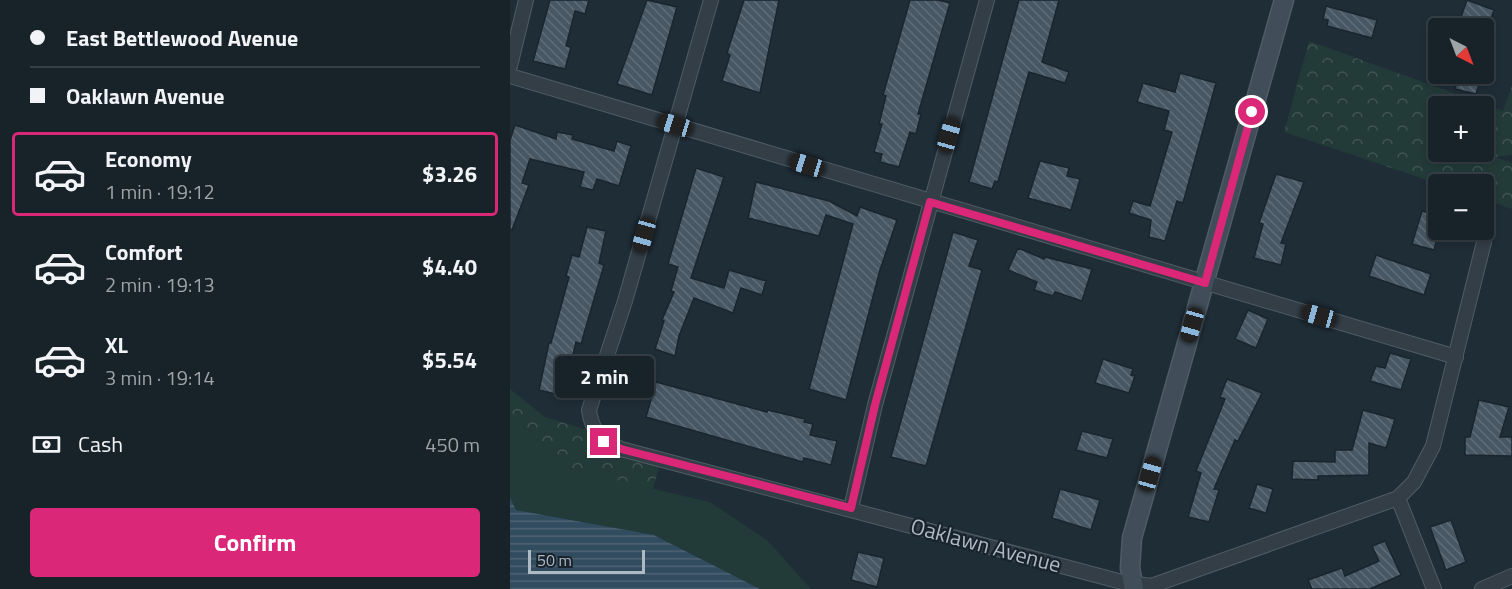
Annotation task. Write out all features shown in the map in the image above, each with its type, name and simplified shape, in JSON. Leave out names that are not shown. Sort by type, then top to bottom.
[{"type":"street","points":[[510,66],[526,0]]},
{"type":"street","points":[[675,125],[711,0]]},
{"type":"street","points":[[851,508],[875,405],[987,0]]},
{"type":"street","points":[[1134,586],[1131,568],[1131,538],[1284,0]]},
{"type":"street","points":[[510,76],[1456,357]]},
{"type":"street","name":"Oaklawn Avenue","points":[[675,125],[625,301],[589,410],[591,427],[604,442],[621,449],[851,508],[1134,586],[1151,586],[1403,494]]},
{"type":"street","points":[[1434,589],[1403,494],[1433,446],[1484,240]]},
{"type":"street","points":[[1482,589],[1512,576]]},
{"type":"green space","points":[[1309,41],[1461,96],[1428,96],[1428,162],[1494,162],[1494,108],[1503,111],[1512,86],[1512,155],[1495,157],[1512,163],[1512,209],[1494,203],[1494,174],[1428,174],[1428,180],[1284,132]]},
{"type":"green space","points":[[510,389],[545,417],[663,454],[638,540],[510,449]]},
{"type":"green space","points":[[510,414],[573,470],[710,502],[768,541],[811,589],[760,589],[654,535],[516,510],[510,498]]},
{"type":"water","points":[[510,498],[516,510],[654,535],[760,589],[510,589]]},
{"type":"building","points":[[550,0],[589,0],[585,14],[575,11],[566,46],[571,47],[565,69],[533,61]]},
{"type":"building","points":[[647,0],[677,7],[652,95],[617,84]]},
{"type":"building","points":[[744,0],[779,0],[760,93],[722,81],[730,55],[727,53]]},
{"type":"building","points":[[910,0],[938,0],[950,3],[918,114],[921,114],[916,134],[910,132],[899,167],[880,162],[882,154],[874,152],[882,124],[879,124],[886,96],[883,95]]},
{"type":"building","points":[[1019,0],[1059,0],[1042,62],[1069,72],[1065,83],[1029,72],[998,182],[995,181],[992,189],[969,182]]},
{"type":"building","points":[[1467,0],[1494,10],[1491,18],[1461,18]]},
{"type":"building","points":[[1326,6],[1377,20],[1372,38],[1327,26],[1328,20],[1323,19]]},
{"type":"building","points":[[1180,73],[1216,83],[1183,203],[1177,201],[1165,241],[1149,237],[1151,220],[1129,213],[1133,201],[1150,206],[1172,132],[1164,130],[1169,111],[1137,102],[1143,83],[1175,92]]},
{"type":"building","points":[[1456,84],[1479,84],[1476,94],[1455,89]]},
{"type":"building","points":[[515,125],[556,139],[557,132],[573,135],[572,139],[614,151],[617,141],[631,146],[619,186],[597,179],[593,190],[580,187],[584,172],[530,159],[522,183],[529,185],[512,230],[510,230],[510,140]]},
{"type":"building","points":[[1040,161],[1069,168],[1067,176],[1080,179],[1071,210],[1028,198]]},
{"type":"building","points":[[696,168],[724,177],[691,278],[724,288],[729,270],[766,281],[762,295],[741,288],[733,313],[694,298],[679,336],[675,356],[655,349],[664,321],[662,320],[674,292],[671,291],[678,267],[668,264]]},
{"type":"building","points":[[1276,174],[1304,182],[1281,243],[1286,244],[1281,265],[1254,258],[1263,224],[1259,223]]},
{"type":"building","points":[[756,182],[829,201],[857,216],[860,207],[897,220],[880,270],[846,400],[809,389],[853,224],[826,215],[819,236],[748,218]]},
{"type":"building","points":[[1422,211],[1428,213],[1428,240],[1437,240],[1434,250],[1412,244]]},
{"type":"building","points":[[587,227],[606,231],[599,263],[604,265],[581,344],[576,342],[568,376],[573,377],[568,397],[539,390],[549,343],[551,343],[569,277],[566,276],[572,255],[579,257]]},
{"type":"building","points":[[953,232],[978,240],[969,266],[982,270],[926,466],[891,457]]},
{"type":"building","points":[[1018,248],[1044,259],[1045,257],[1092,269],[1082,301],[1055,292],[1053,296],[1034,290],[1037,282],[1008,270]]},
{"type":"building","points":[[1376,255],[1431,274],[1424,295],[1369,276]]},
{"type":"building","points":[[1248,310],[1268,319],[1256,348],[1235,339]]},
{"type":"building","points":[[1390,353],[1411,359],[1401,390],[1370,381],[1376,366],[1385,368]]},
{"type":"building","points":[[1103,359],[1133,369],[1131,375],[1135,376],[1129,393],[1095,383]]},
{"type":"building","points":[[1227,379],[1262,393],[1238,441],[1235,440],[1214,489],[1219,490],[1209,522],[1188,517],[1201,473],[1196,471],[1225,399],[1220,397]]},
{"type":"building","points":[[656,382],[767,412],[768,410],[805,419],[804,422],[813,424],[810,435],[837,441],[831,465],[804,458],[803,462],[646,417]]},
{"type":"building","points":[[1479,400],[1509,407],[1500,437],[1512,437],[1512,456],[1465,455],[1465,437],[1470,437]]},
{"type":"building","points":[[1363,410],[1395,419],[1386,448],[1369,443],[1369,475],[1318,476],[1318,480],[1292,479],[1293,461],[1335,462],[1335,450],[1352,450]]},
{"type":"building","points":[[1082,431],[1113,439],[1107,458],[1076,450]]},
{"type":"building","points":[[1257,484],[1273,489],[1266,513],[1249,508]]},
{"type":"building","points":[[1060,489],[1100,500],[1091,530],[1052,518]]},
{"type":"building","points":[[1451,520],[1466,562],[1446,570],[1430,527]]},
{"type":"building","points":[[1385,541],[1401,575],[1370,589],[1312,589],[1308,580],[1342,568],[1345,576],[1379,561],[1372,546]]},
{"type":"building","points":[[858,552],[884,558],[877,587],[851,580]]},
{"type":"route","points":[[604,442],[621,449],[851,508],[875,405],[930,202],[1205,283],[1252,112]]}]
